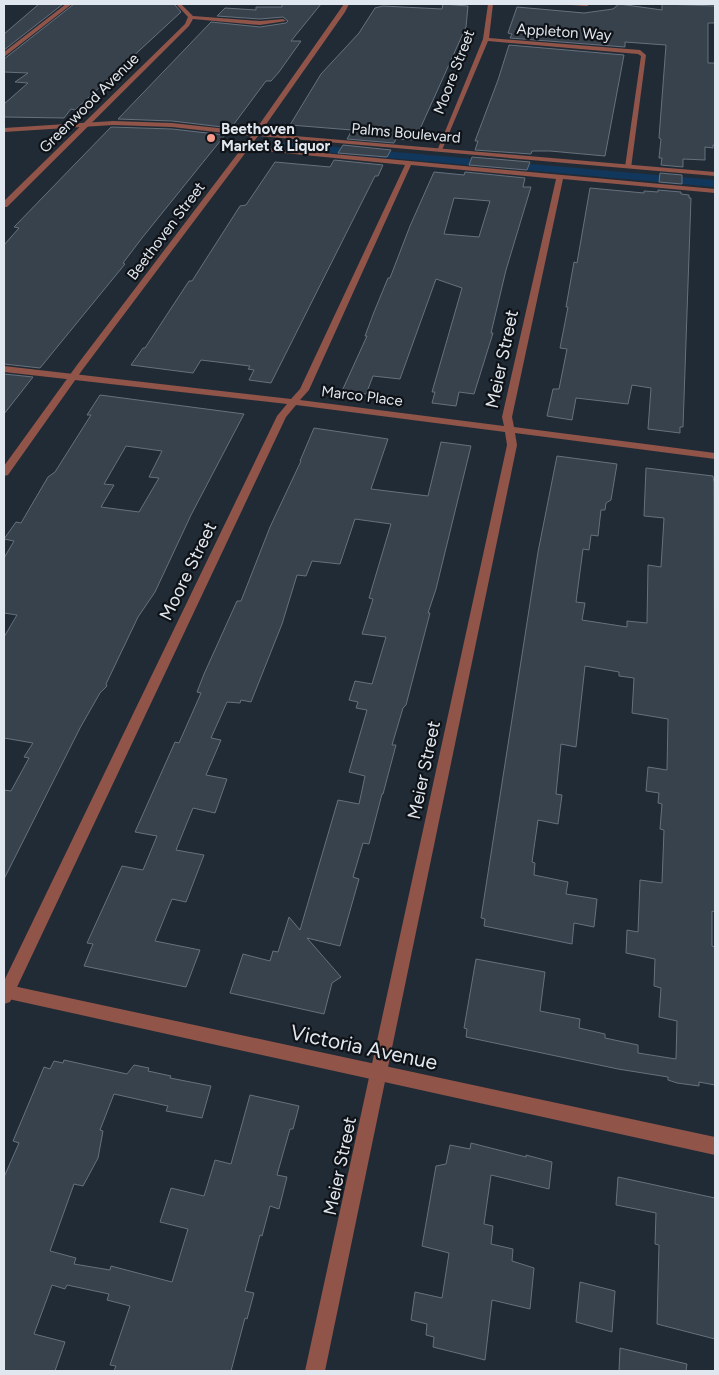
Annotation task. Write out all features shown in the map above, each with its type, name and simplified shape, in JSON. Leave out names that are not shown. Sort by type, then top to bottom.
[{"type":"street","points":[[4,54],[69,4]]},
{"type":"street","points":[[178,4],[191,17],[260,23],[283,21]]},
{"type":"street","name":"Beethoven Street","points":[[4,473],[246,148],[346,4]]},
{"type":"street","name":"Moore Street","points":[[439,150],[486,39],[490,4]]},
{"type":"street","points":[[557,4],[587,4]]},
{"type":"street","name":"Greenwood Avenue","points":[[4,205],[187,24],[191,17]]},
{"type":"street","name":"Appleton Way","points":[[486,39],[640,52],[644,56],[629,167]]},
{"type":"street","name":"Palms Boulevard","points":[[4,130],[86,124],[164,124],[254,134],[715,174]]},
{"type":"street","name":"Palms Boulevard","points":[[246,148],[715,191]]},
{"type":"street","name":"Moore Street","points":[[5,993],[282,416],[304,390],[409,163]]},
{"type":"street","name":"Meier Street","points":[[315,1371],[512,445],[507,417],[560,177]]},
{"type":"street","name":"Marco Place","points":[[4,369],[293,402],[715,456]]},
{"type":"street","name":"Victoria Avenue","points":[[5,993],[715,1146]]},
{"type":"shaded area","points":[[280,142],[715,180],[715,187],[276,148]]},
{"type":"building","points":[[39,4],[63,4],[4,50],[4,34]]},
{"type":"building","points":[[74,4],[174,4],[181,12],[75,110],[71,109],[64,118],[4,117],[4,104],[28,83],[15,82],[28,73],[4,72],[4,59]]},
{"type":"building","points":[[282,4],[321,4],[291,41],[301,41],[279,72],[271,81],[266,81],[231,128],[172,121],[118,119],[211,22],[260,27],[286,23],[288,21],[283,17],[260,19],[217,16],[225,8],[256,10],[256,7],[282,7]]},
{"type":"building","points":[[443,4],[468,6],[466,27],[415,140],[396,139],[394,143],[347,139],[352,130],[290,125],[321,74],[359,33],[375,8],[383,6],[442,9]]},
{"type":"building","points":[[619,4],[662,10],[662,4],[715,6],[715,23],[708,23],[708,63],[715,63],[715,145],[713,145],[713,148],[705,147],[705,160],[683,159],[683,167],[661,165],[662,158],[659,158],[661,139],[659,138],[666,45],[625,42],[625,47],[510,38],[512,34],[508,33],[517,7],[584,13],[613,9]]},
{"type":"building","points":[[509,45],[624,55],[605,156],[550,151],[532,151],[531,154],[475,150],[478,141],[475,141]]},
{"type":"building","points":[[111,127],[172,129],[225,135],[142,238],[123,263],[125,264],[40,368],[4,364],[4,245],[19,228],[14,227]]},
{"type":"building","points":[[343,145],[391,150],[387,157],[338,153]]},
{"type":"building","points":[[472,157],[530,162],[527,170],[469,165]]},
{"type":"building","points":[[334,160],[383,165],[378,176],[375,176],[271,383],[249,380],[254,370],[248,369],[250,366],[201,360],[193,373],[131,365],[143,348],[145,348],[189,281],[192,281],[240,206],[246,205],[275,162],[330,167]]},
{"type":"building","points":[[434,172],[464,175],[465,172],[525,178],[523,187],[531,187],[506,270],[491,333],[493,333],[474,394],[459,392],[456,406],[432,403],[435,392],[432,392],[462,288],[436,279],[400,379],[373,376],[366,394],[342,391],[367,336],[365,336],[374,312],[388,278],[390,278]],"holes":[[[454,198],[490,201],[479,237],[444,234]]]},
{"type":"building","points":[[660,173],[682,175],[682,184],[659,182]]},
{"type":"building","points":[[590,188],[644,193],[644,191],[658,192],[658,190],[681,192],[681,194],[689,195],[689,198],[691,198],[683,427],[680,427],[680,433],[648,429],[651,388],[632,385],[628,404],[576,398],[572,420],[547,416],[553,389],[559,389],[567,349],[560,348],[574,262],[577,263]]},
{"type":"building","points":[[4,374],[33,377],[4,414]]},
{"type":"building","points":[[100,395],[244,414],[191,515],[155,592],[138,617],[106,684],[107,686],[100,693],[80,728],[4,879],[4,790],[11,791],[29,758],[24,757],[33,743],[4,738],[4,637],[17,615],[4,613],[4,558],[14,541],[4,539],[16,522],[21,523],[48,477],[55,472],[91,415],[87,415]],"holes":[[[126,446],[162,451],[149,477],[159,478],[139,512],[101,507],[114,485],[104,484]]]},
{"type":"building","points":[[314,428],[388,439],[371,489],[428,496],[441,442],[471,446],[406,705],[403,708],[392,745],[396,745],[383,794],[369,844],[363,843],[353,877],[359,879],[340,946],[307,938],[341,977],[332,983],[324,1014],[230,993],[243,954],[270,961],[273,951],[278,952],[289,917],[300,930],[338,800],[359,804],[365,776],[349,772],[367,710],[356,708],[358,702],[349,700],[355,681],[372,684],[386,637],[362,634],[373,599],[369,598],[391,524],[355,519],[340,564],[312,561],[306,576],[297,575],[282,624],[251,702],[241,700],[240,703],[227,702],[211,738],[221,740],[206,775],[227,779],[215,813],[193,808],[176,850],[204,855],[186,902],[172,899],[155,941],[200,950],[186,987],[84,966],[93,944],[87,943],[122,866],[143,870],[157,836],[135,832],[175,742],[179,743],[201,693],[197,692],[204,674],[237,601],[241,601],[270,527],[301,461]]},
{"type":"building","points":[[557,456],[617,464],[611,500],[606,503],[605,510],[601,510],[598,536],[591,535],[589,550],[583,549],[576,602],[585,603],[582,620],[627,627],[627,621],[647,623],[648,565],[661,567],[664,518],[644,516],[646,468],[713,476],[715,912],[712,911],[712,946],[715,947],[715,1085],[699,1082],[699,1086],[677,1083],[668,1080],[668,1077],[618,1069],[466,1037],[467,1029],[464,1028],[476,959],[545,972],[540,1011],[580,1019],[579,1028],[605,1034],[605,1038],[638,1045],[638,1053],[676,1059],[677,1021],[659,1017],[661,988],[654,986],[655,959],[626,953],[627,930],[638,932],[640,880],[662,883],[664,830],[660,829],[662,804],[658,803],[659,793],[646,791],[648,767],[667,770],[668,719],[632,713],[634,678],[619,676],[619,672],[585,666],[576,747],[561,744],[556,794],[562,795],[558,824],[538,820],[532,862],[535,863],[534,875],[568,882],[566,894],[597,899],[594,927],[574,923],[572,944],[484,926],[485,919],[481,918],[538,552]]},
{"type":"building","points":[[64,1060],[127,1074],[134,1065],[149,1068],[148,1071],[171,1076],[170,1078],[211,1086],[202,1118],[166,1111],[168,1106],[114,1094],[100,1130],[103,1131],[98,1158],[83,1186],[74,1184],[50,1251],[76,1258],[74,1264],[110,1270],[111,1266],[172,1282],[188,1229],[160,1222],[171,1188],[204,1196],[215,1160],[231,1164],[250,1095],[299,1106],[293,1129],[290,1129],[277,1175],[287,1177],[279,1209],[270,1206],[245,1291],[254,1293],[247,1319],[245,1318],[231,1371],[114,1371],[116,1366],[110,1365],[130,1306],[107,1300],[109,1294],[67,1285],[65,1289],[52,1285],[34,1334],[65,1342],[55,1371],[4,1371],[4,1177],[19,1143],[13,1141],[44,1067],[50,1069],[54,1061],[63,1063]]},
{"type":"building","points":[[471,1143],[552,1162],[549,1189],[491,1175],[484,1224],[493,1226],[491,1244],[513,1249],[512,1261],[534,1268],[530,1309],[492,1300],[485,1360],[433,1347],[434,1337],[426,1335],[427,1324],[411,1320],[415,1292],[442,1298],[449,1253],[422,1246],[436,1166],[446,1164],[450,1145],[470,1149]]},
{"type":"building","points":[[618,1177],[715,1198],[715,1339],[657,1324],[659,1245],[655,1244],[656,1213],[616,1205]]},
{"type":"building","points":[[580,1282],[615,1291],[612,1332],[576,1322]]},
{"type":"building","points":[[620,1348],[687,1364],[686,1371],[619,1371]]},
{"type":"place","name":"Beethoven Market & Liquor","points":[[211,138]]}]
